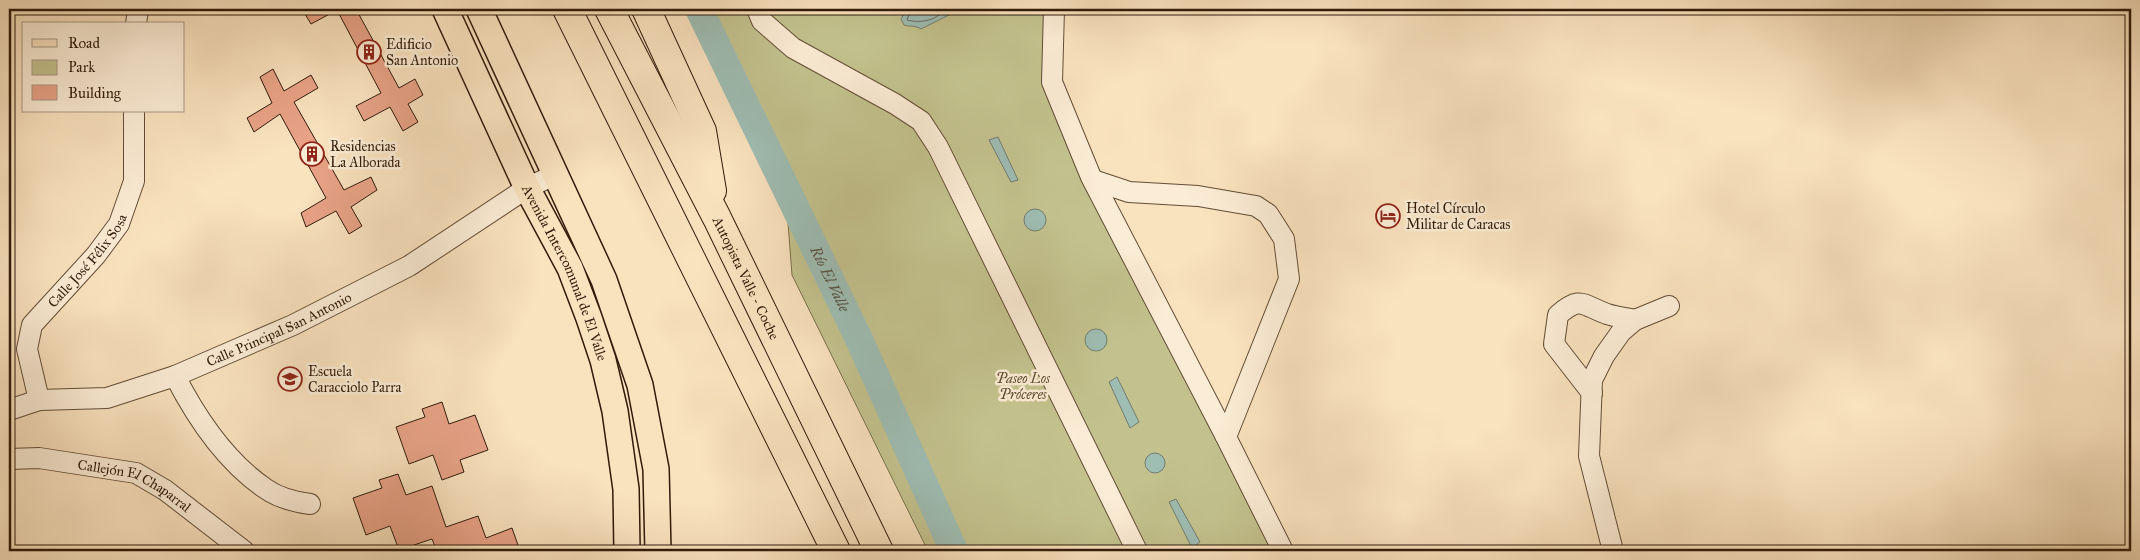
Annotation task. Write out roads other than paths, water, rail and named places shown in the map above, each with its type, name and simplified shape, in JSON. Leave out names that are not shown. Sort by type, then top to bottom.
[{"type":"highway","points":[[567,9],[836,551]]},
{"type":"highway","name":"Autopista Valle - Coche","points":[[609,9],[717,218],[879,551]]},
{"type":"highway","points":[[646,9],[702,131],[717,218]]},
{"type":"main road","name":"Avenida Intercomunal de El Valle","points":[[446,9],[527,188],[570,268],[603,360],[616,410],[621,449],[626,489],[627,551]]},
{"type":"main road","points":[[479,9],[604,280],[640,385],[656,469],[658,551]]},
{"type":"street","points":[[136,22],[138,9]]},
{"type":"street","points":[[757,9],[762,21],[793,48],[895,104],[921,121],[938,147],[1137,551]]},
{"type":"street","points":[[1054,9],[1052,82],[1092,180],[1226,436],[1283,551]]},
{"type":"street","name":"Calle José Félix Sosa","points":[[40,400],[27,349],[32,325],[96,255],[119,224],[134,181],[134,112]]},
{"type":"street","name":"Calle Principal San Antonio","points":[[9,410],[40,400],[107,398],[175,376],[293,325],[409,266],[527,188],[554,175]]},
{"type":"street","points":[[1092,180],[1129,192],[1198,196],[1256,206],[1268,214],[1284,239],[1289,279],[1226,436]]},
{"type":"street","points":[[1592,393],[1554,344],[1558,315],[1570,305],[1580,303],[1608,314],[1635,320]]},
{"type":"street","points":[[1613,551],[1590,456],[1592,380],[1604,356],[1621,332],[1635,320],[1670,306]]},
{"type":"street","points":[[175,376],[206,430],[230,457],[267,490],[292,501],[310,504]]},
{"type":"street","name":"Callejón El Chaparral","points":[[9,459],[39,458],[136,473],[165,490],[244,551]]},
{"type":"water","points":[[907,9],[951,9],[947,13],[949,15],[921,29],[904,25],[901,19]]},
{"type":"water","points":[[998,137],[1018,180],[1011,182],[989,140]]},
{"type":"water","points":[[1035,209],[1045,216],[1046,220],[1039,230],[1035,231],[1025,224],[1024,220],[1031,210]]},
{"type":"water","points":[[1096,329],[1104,332],[1107,340],[1104,348],[1096,351],[1088,348],[1085,340],[1088,332]]},
{"type":"water","points":[[1117,377],[1139,422],[1130,428],[1109,382]]},
{"type":"water","points":[[1151,453],[1159,453],[1165,459],[1165,467],[1159,473],[1151,473],[1145,467],[1145,459]]},
{"type":"water","points":[[1176,499],[1200,542],[1192,548],[1169,502]]},
{"type":"waterway","name":"Río El Valle","points":[[699,9],[858,337],[954,551]]},
{"type":"place","name":"Edificio San Antonio","points":[[369,52]]},
{"type":"place","name":"Residencias La Alborada","points":[[312,154]]},
{"type":"place","name":"Hotel Círculo Militar de Caracas","points":[[1388,216]]},
{"type":"place","name":"Escuela Caracciolo Parra","points":[[290,379]]},
{"type":"park label","name":"Paseo Los Próceres","points":[[1023,386]]}]
